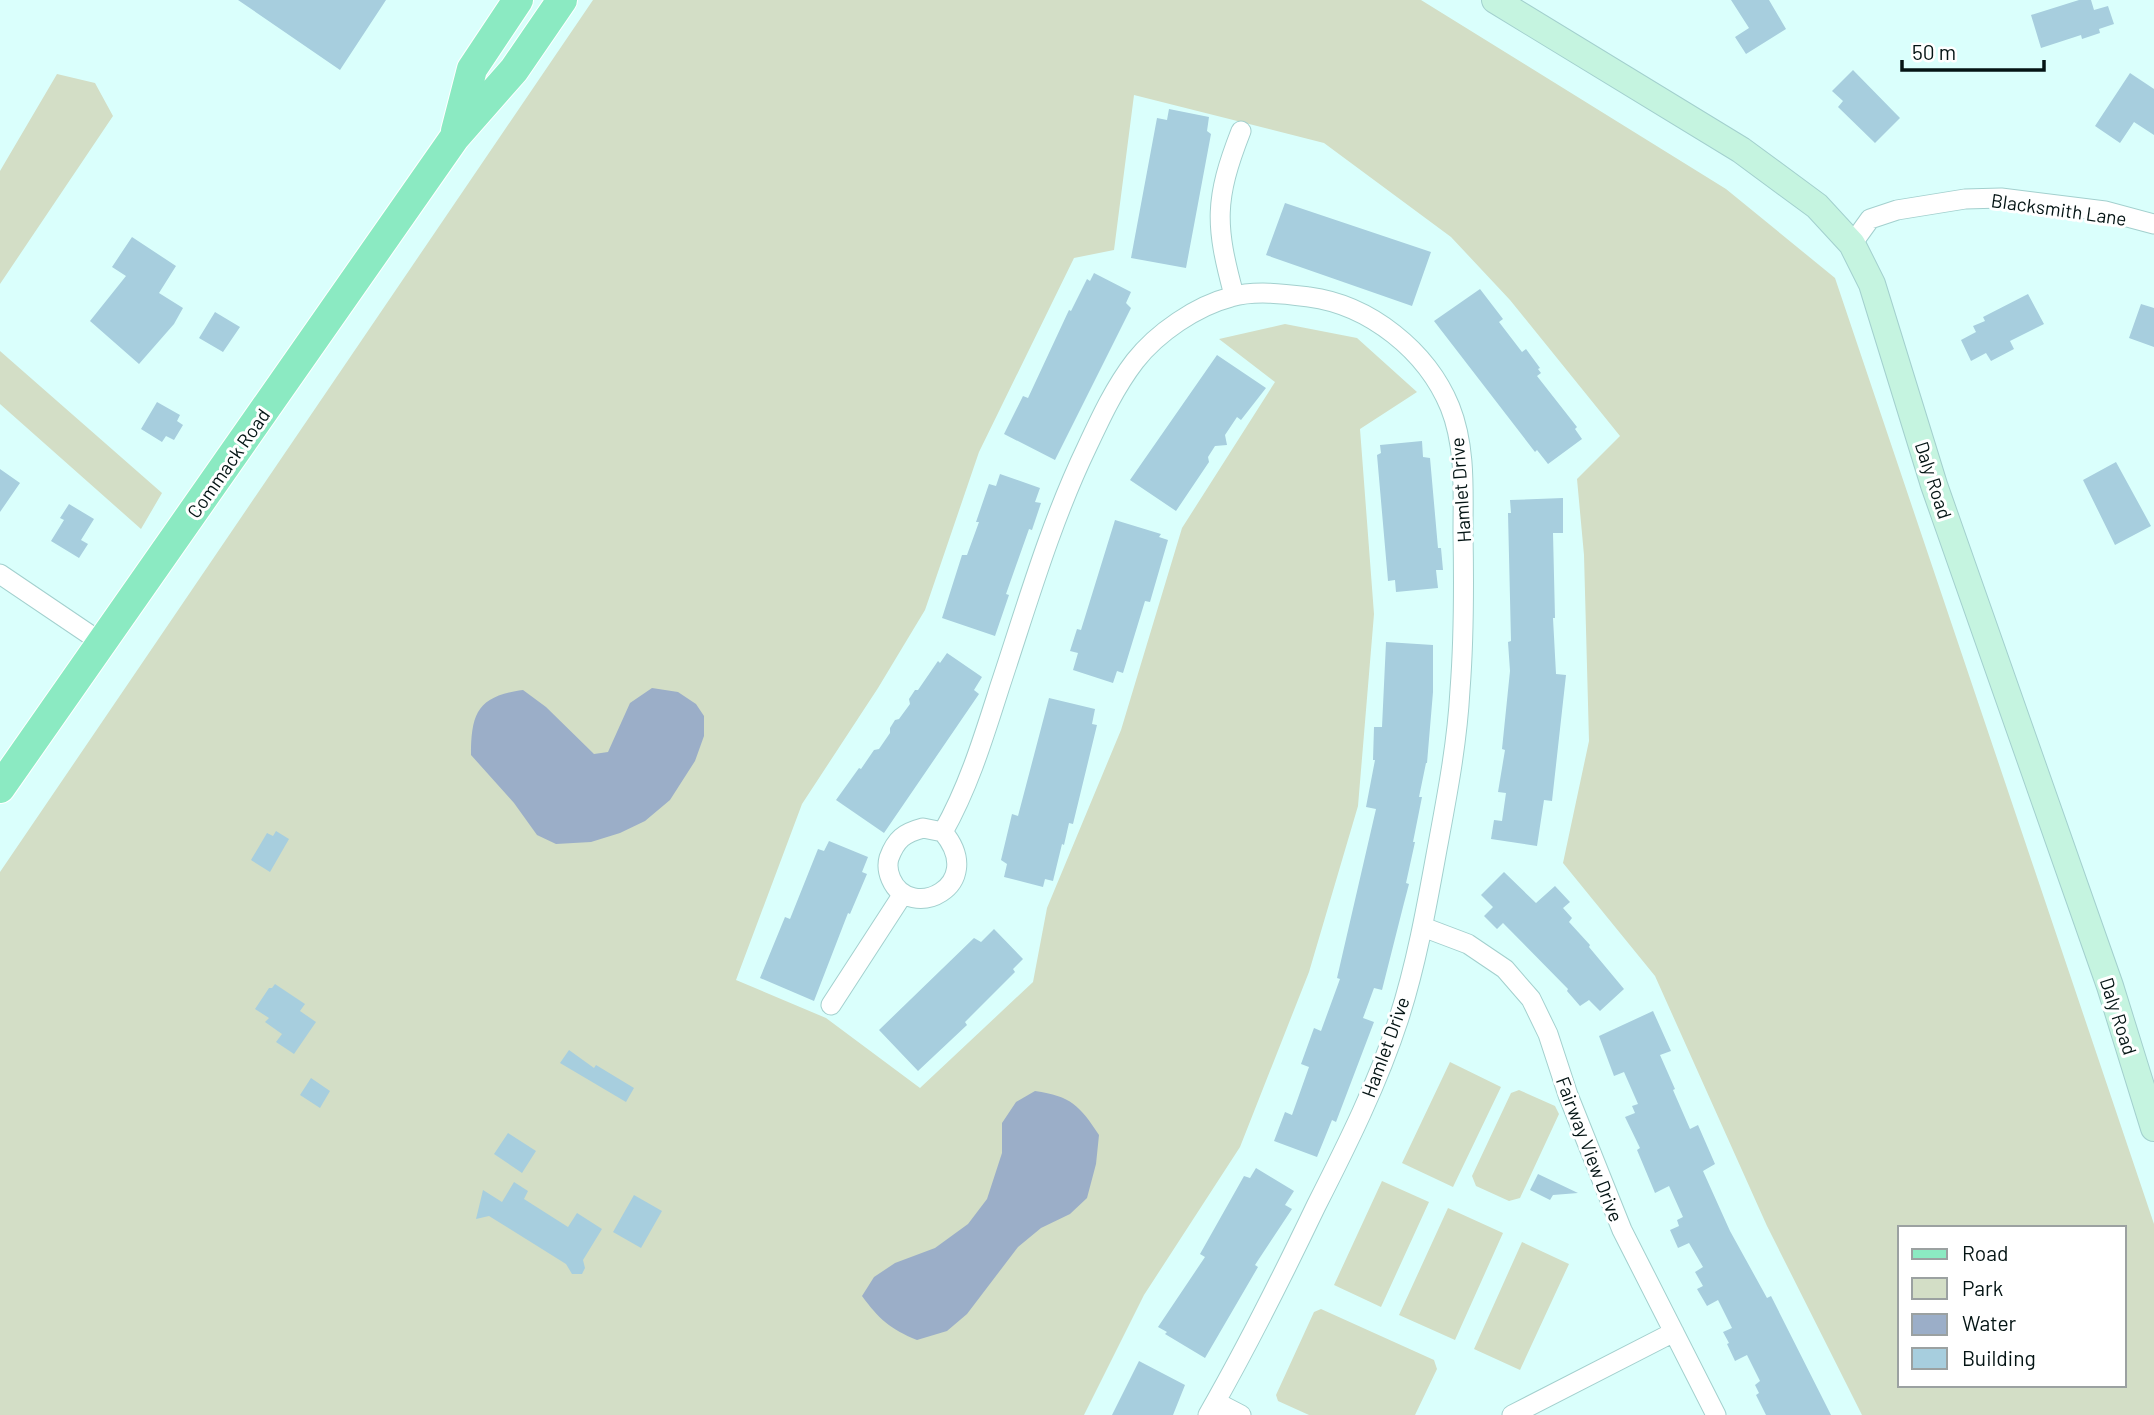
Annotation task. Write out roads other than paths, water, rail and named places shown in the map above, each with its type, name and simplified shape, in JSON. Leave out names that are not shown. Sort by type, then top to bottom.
[{"type":"main road","name":"Commack Road","points":[[455,136],[472,69],[518,0]]},
{"type":"main road","name":"Commack Road","points":[[0,788],[455,136],[514,70],[562,0]]},
{"type":"main road","name":"Daly Road","points":[[1495,0],[1741,150],[1817,206],[1852,244],[1872,284],[1934,485],[2110,986],[2154,1128]]},
{"type":"street","points":[[1234,295],[1222,252],[1218,223],[1220,195],[1241,131]]},
{"type":"street","name":"Blacksmith Lane","points":[[1852,244],[1870,219],[1897,210],[1965,200],[2001,198],[2105,212],[2154,224]]},
{"type":"street","name":"Hamlet Drive","points":[[943,832],[970,778],[1058,512],[1115,391],[1138,357],[1166,332],[1200,308],[1234,295],[1281,294],[1321,299],[1350,309],[1382,325],[1417,356],[1450,407],[1460,445],[1463,479],[1460,693],[1452,764],[1423,927],[1399,1015],[1379,1074],[1248,1346],[1212,1408]]},
{"type":"street","points":[[0,574],[102,643]]},
{"type":"street","points":[[923,828],[943,832],[953,843],[958,857],[952,881],[943,891],[932,897],[917,899],[903,894],[895,886],[887,863],[894,845],[905,833],[923,828]]},
{"type":"street","points":[[831,1005],[903,894]]},
{"type":"street","name":"Fairway View Drive","points":[[1423,927],[1468,944],[1505,969],[1531,999],[1548,1034],[1568,1095],[1622,1230],[1716,1415]]},
{"type":"street","points":[[1512,1415],[1674,1332]]},
{"type":"street","points":[[1212,1408],[1241,1415]]},
{"type":"water","points":[[652,688],[678,692],[696,704],[704,716],[704,736],[695,761],[670,800],[645,821],[620,833],[591,842],[556,844],[537,835],[514,803],[471,755],[476,718],[480,709],[496,697],[523,690],[546,707],[594,754],[608,752],[630,703]]},
{"type":"water","points":[[1035,1091],[1066,1099],[1080,1110],[1099,1135],[1096,1164],[1087,1198],[1070,1214],[1041,1228],[1018,1247],[967,1314],[947,1331],[917,1340],[899,1332],[880,1317],[862,1296],[874,1277],[895,1263],[935,1248],[968,1224],[987,1199],[1002,1153],[1002,1123],[1016,1102]]}]
